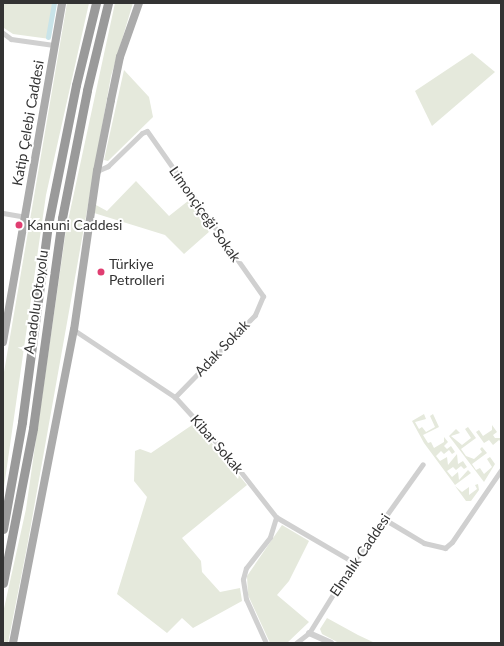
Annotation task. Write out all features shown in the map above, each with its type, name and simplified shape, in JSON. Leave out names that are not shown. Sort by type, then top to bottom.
[{"type":"highway","name":"Anadolu Otoyolu","points":[[3,529],[22,422],[48,225],[76,85],[96,3]]},
{"type":"highway","name":"Anadolu Otoyolu","points":[[3,583],[33,428],[64,203],[108,3]]},
{"type":"main road","name":"Katip Çelebi Caddesi","points":[[3,342],[26,217],[62,3]]},
{"type":"main road","points":[[13,643],[74,330],[97,171],[120,57],[139,3]]},
{"type":"street","points":[[4,37],[54,45]]},
{"type":"street","name":"Limonçiçeği Sokak","points":[[97,171],[108,166],[142,133],[147,131],[263,296]]},
{"type":"street","points":[[3,213],[26,217]]},
{"type":"street","name":"Adak Sokak","points":[[175,397],[255,314],[263,296]]},
{"type":"street","name":"Kibar Sokak","points":[[74,330],[175,397],[226,453],[276,518],[353,562]]},
{"type":"street","name":"Elmalık Caddesi","points":[[296,643],[310,633],[353,562],[422,464]]},
{"type":"street","points":[[384,518],[424,543],[445,548],[452,542],[501,470]]},
{"type":"street","points":[[266,643],[246,598],[243,579],[246,568],[270,537],[276,518]]},
{"type":"street","points":[[310,633],[331,643]]},
{"type":"shaded area","points":[[3,3],[56,3],[50,39],[13,34],[4,28]]},
{"type":"shaded area","points":[[67,3],[89,3],[46,195],[3,494],[3,378]]},
{"type":"shaded area","points":[[115,3],[133,3],[111,76],[27,547],[8,643],[3,643],[3,613],[26,509],[66,230]]},
{"type":"shaded area","points":[[472,53],[495,72],[432,126],[415,91]]},
{"type":"shaded area","points":[[124,70],[149,97],[153,117],[108,161],[104,160]]},
{"type":"shaded area","points":[[136,181],[169,216],[188,201],[210,231],[184,254],[165,235],[94,213],[96,205],[107,211]]},
{"type":"shaded area","points":[[424,414],[426,419],[415,422],[419,429],[422,427],[426,432],[435,427],[430,416],[433,414],[439,427],[423,435],[428,443],[431,442],[434,448],[444,442],[444,437],[448,442],[444,446],[447,449],[451,446],[455,452],[452,454],[449,450],[444,454],[441,451],[436,456],[440,461],[447,457],[448,465],[457,454],[458,464],[463,461],[467,467],[464,469],[461,466],[456,470],[453,467],[447,471],[452,477],[458,472],[459,480],[468,470],[471,473],[455,485],[424,443],[412,421]]},
{"type":"shaded area","points":[[195,423],[247,485],[182,538],[201,561],[202,572],[220,592],[240,588],[242,601],[193,628],[182,618],[167,633],[117,594],[147,497],[134,481],[135,451],[140,449],[151,453]]},
{"type":"shaded area","points":[[492,425],[497,432],[493,435],[495,438],[501,438],[501,442],[499,440],[493,445],[489,440],[484,443],[476,432],[479,430],[483,436],[492,430]]},
{"type":"shaded area","points":[[468,427],[476,438],[461,449],[466,456],[474,459],[482,452],[480,449],[482,447],[487,453],[472,464],[476,470],[480,468],[484,474],[492,467],[487,459],[490,457],[495,464],[484,482],[449,436],[456,429],[460,433],[451,436],[462,445],[471,438],[465,429]]},
{"type":"shaded area","points":[[478,484],[479,490],[471,501],[466,501],[455,486],[462,492],[469,487],[469,495],[477,489],[475,485]]},
{"type":"shaded area","points":[[282,525],[309,541],[289,581],[277,595],[309,622],[287,643],[270,643],[248,595],[247,576]]},
{"type":"shaded area","points":[[327,618],[375,643],[339,643],[322,634],[320,629]]},
{"type":"waterway","points":[[48,37],[54,3]]},
{"type":"place","name":"Kanuni Caddesi","points":[[19,225]]},
{"type":"place","name":"Türkiye Petrolleri","points":[[101,272]]}]
